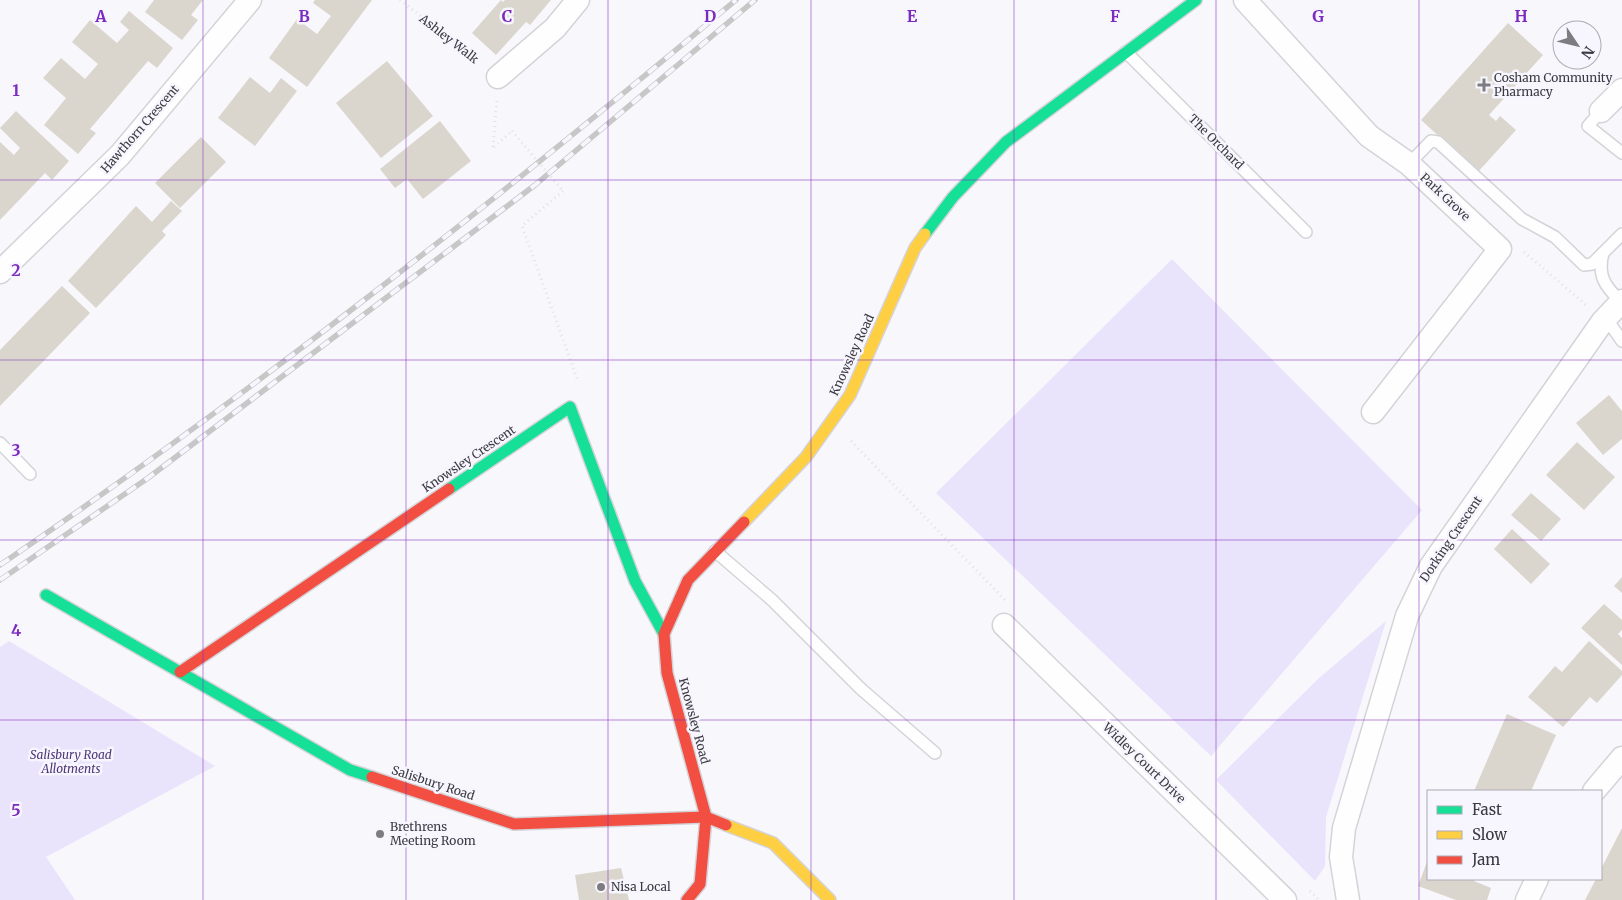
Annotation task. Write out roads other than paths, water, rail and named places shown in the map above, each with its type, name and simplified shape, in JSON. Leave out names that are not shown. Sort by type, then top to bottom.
[{"type":"street","name":"Hawthorn Crescent","points":[[0,272],[120,155],[250,0]]},
{"type":"street","points":[[498,77],[555,28],[578,0]]},
{"type":"street","name":"Knowsley Road","points":[[706,817],[667,673],[664,634],[688,580],[806,457],[850,395],[915,248],[953,197],[1006,142],[1196,0]]},
{"type":"street","name":"Park Grove","points":[[1245,0],[1369,136],[1409,164],[1500,249],[1374,412]]},
{"type":"street","points":[[1601,111],[1622,90]]},
{"type":"street","name":"Dorking Crescent","points":[[1348,900],[1341,857],[1344,828],[1407,616],[1417,592],[1442,550],[1604,319],[1622,301]]},
{"type":"street","name":"Knowsley Crescent","points":[[180,672],[570,407],[635,581],[664,634]]},
{"type":"street","name":"Salisbury Road","points":[[46,595],[350,770],[514,824],[706,817],[774,843],[830,900]]},
{"type":"street","name":"Widley Court Drive","points":[[1004,625],[1285,900]]},
{"type":"street","points":[[1595,790],[1618,769]]},
{"type":"street","points":[[688,900],[700,884],[706,817]]},
{"type":"street","points":[[1527,900],[1537,880]]},
{"type":"lane","name":"The Orchard","points":[[1126,52],[1306,232]]},
{"type":"lane","points":[[1601,111],[1588,126],[1622,153]]},
{"type":"lane","points":[[1409,164],[1431,141],[1438,142],[1522,219],[1554,237],[1584,265],[1592,264],[1622,234]]},
{"type":"lane","points":[[1603,252],[1601,270],[1603,283],[1622,301]]},
{"type":"lane","points":[[1604,319],[1622,341]]},
{"type":"lane","points":[[0,443],[30,474]]},
{"type":"lane","points":[[715,551],[772,600],[861,688],[935,753]]},
{"type":"railway","points":[[0,565],[190,431],[375,292],[557,147],[736,0]]},
{"type":"railway","points":[[0,580],[148,478],[535,185],[755,0]]},
{"type":"place","name":"Cosham Community Pharmacy","points":[[1484,85]]},
{"type":"place","name":"Brethrens Meeting Room","points":[[380,834]]},
{"type":"place","name":"Nisa Local","points":[[601,887]]},
{"type":"park label","name":"Salisbury Road Allotments","points":[[71,762]]}]
